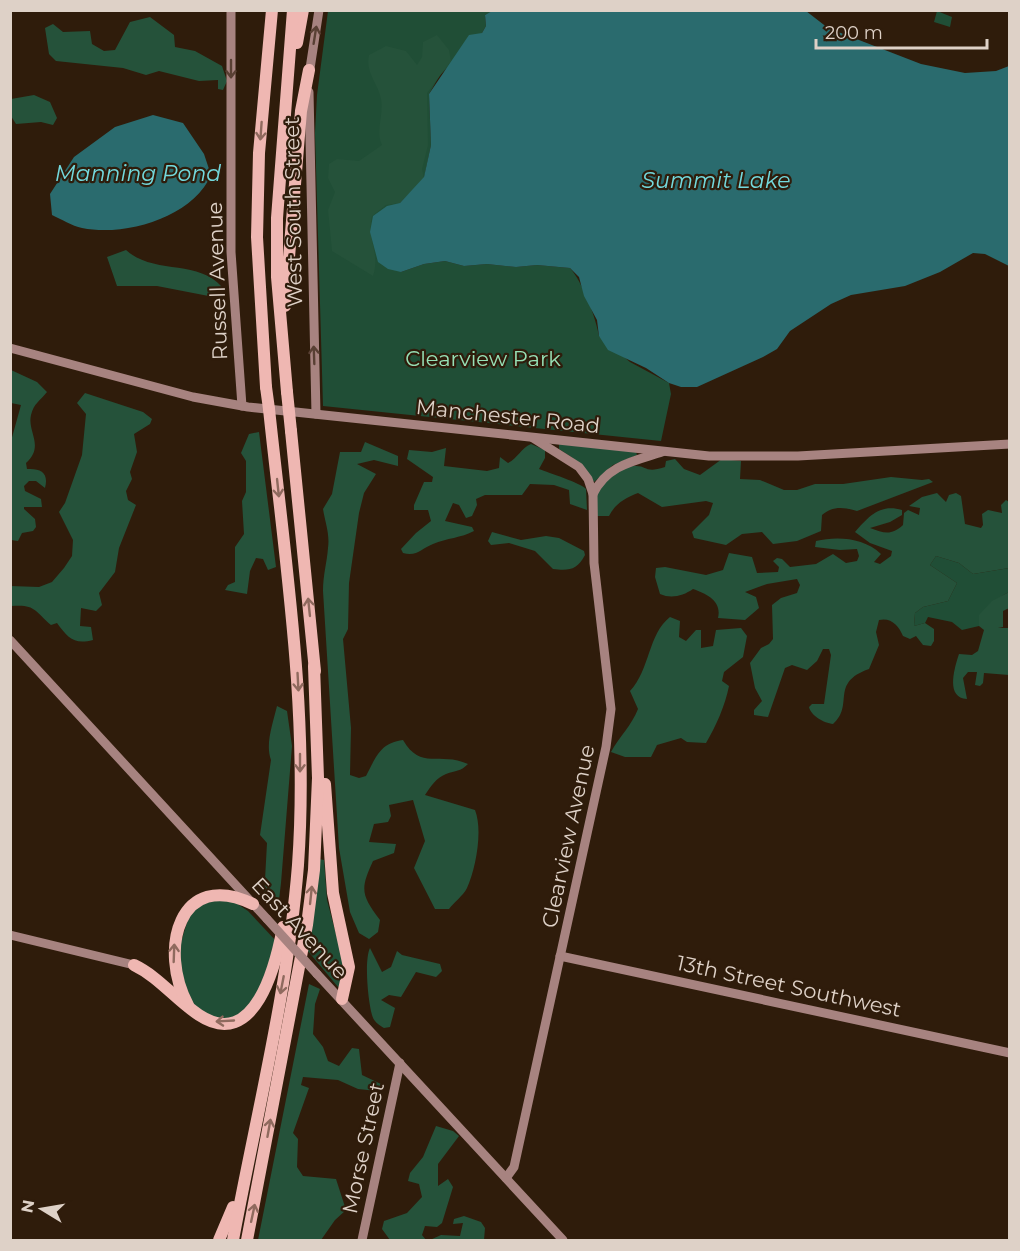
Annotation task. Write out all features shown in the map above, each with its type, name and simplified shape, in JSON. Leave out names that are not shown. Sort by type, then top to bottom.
[{"type":"highway","points":[[233,1240],[289,940],[300,822],[297,661],[266,387],[257,237],[261,124],[272,10]]},
{"type":"highway","points":[[292,10],[277,218],[277,276],[323,754],[328,856],[349,967],[347,985],[342,999]]},
{"type":"highway","points":[[283,121],[303,10]]},
{"type":"highway","points":[[283,349],[301,111],[309,70]]},
{"type":"highway","points":[[247,1240],[307,925],[314,870],[318,778],[314,666]]},
{"type":"highway","points":[[134,965],[148,972],[204,1018],[225,1022],[240,1019],[258,1004],[264,993],[280,942],[300,822]]},
{"type":"highway","points":[[190,1008],[176,978],[173,957],[175,937],[185,915],[196,903],[212,896],[228,896],[253,904]]},
{"type":"highway","points":[[219,1240],[230,1217],[248,1157]]},
{"type":"main road","name":"Russell Avenue","points":[[231,10],[232,263],[242,406]]},
{"type":"main road","name":"West South Street","points":[[316,414],[308,139],[309,70],[319,10]]},
{"type":"main road","name":"Manchester Road","points":[[10,348],[184,395],[242,406],[709,456],[791,456],[1010,444]]},
{"type":"main road","name":"Clearview Avenue","points":[[506,1178],[514,1167],[606,747],[611,709],[594,563],[593,494],[588,479],[579,468],[531,437]]},
{"type":"main road","points":[[593,494],[603,477],[613,469],[665,451]]},
{"type":"main road","name":"East Avenue","points":[[10,640],[563,1240]]},
{"type":"main road","points":[[10,935],[134,965]]},
{"type":"main road","name":"13th Street Southwest","points":[[560,956],[1010,1053]]},
{"type":"main road","name":"Morse Street","points":[[362,1240],[400,1064]]},
{"type":"green space","name":"Clearview Park","points":[[328,11],[494,11],[485,15],[486,26],[482,33],[440,75],[429,94],[431,145],[424,178],[400,203],[401,272],[424,264],[445,261],[464,266],[487,264],[570,268],[588,300],[599,336],[630,362],[669,383],[671,394],[661,441],[323,406],[315,133],[317,95]]},
{"type":"green space","points":[[937,11],[952,17],[950,27],[934,22]]},
{"type":"green space","points":[[150,17],[174,35],[175,47],[195,51],[222,66],[227,81],[223,90],[218,89],[218,80],[199,81],[159,71],[146,75],[123,68],[56,61],[49,54],[45,28],[53,24],[63,32],[90,31],[92,44],[104,51],[115,50],[130,22]]},
{"type":"green space","points":[[437,35],[449,50],[451,61],[427,93],[428,145],[422,169],[424,178],[400,203],[386,205],[372,216],[371,232],[375,260],[373,276],[332,251],[328,210],[335,192],[328,178],[329,164],[337,159],[359,161],[382,145],[379,134],[381,99],[370,73],[369,55],[386,46],[406,51],[417,65],[422,57],[423,42]]},
{"type":"green space","points":[[34,95],[50,102],[57,118],[53,125],[41,122],[16,124],[11,116],[11,99]]},
{"type":"green space","points":[[126,250],[137,258],[149,262],[201,273],[212,278],[222,287],[224,299],[157,286],[117,286],[107,257]]},
{"type":"green space","points":[[11,370],[37,382],[47,392],[32,411],[30,421],[35,445],[32,457],[26,463],[27,469],[36,469],[45,475],[45,488],[36,481],[29,481],[24,486],[25,491],[41,499],[42,507],[24,507],[35,519],[36,527],[33,531],[22,533],[18,541],[11,540],[11,441],[21,405],[11,403]]},
{"type":"green space","points":[[85,393],[143,412],[152,419],[150,424],[134,434],[137,452],[130,472],[132,479],[126,491],[128,500],[136,505],[119,548],[115,572],[99,593],[102,605],[96,611],[81,608],[80,626],[91,627],[93,640],[81,642],[68,636],[57,623],[51,625],[34,609],[25,606],[11,606],[10,586],[39,587],[52,582],[72,556],[73,540],[59,512],[65,503],[82,455],[86,414],[77,403]]},
{"type":"green space","points":[[259,432],[276,567],[268,570],[263,559],[256,558],[250,571],[247,594],[225,590],[228,585],[235,582],[235,547],[244,534],[242,501],[246,492],[246,461],[241,453],[249,434]]},
{"type":"green space","points":[[365,442],[398,456],[398,466],[374,460],[357,464],[376,474],[364,493],[359,513],[349,583],[348,629],[343,639],[351,728],[350,775],[359,778],[366,776],[376,757],[384,748],[403,740],[417,755],[424,758],[448,759],[468,764],[460,770],[439,778],[425,795],[475,810],[478,828],[476,860],[467,888],[449,909],[435,909],[414,868],[425,841],[413,800],[389,805],[391,816],[388,822],[374,824],[369,842],[396,844],[394,853],[373,861],[364,885],[366,898],[380,920],[378,932],[369,939],[359,933],[350,912],[339,848],[323,591],[328,533],[323,509],[332,494],[340,452],[361,452]]},
{"type":"green space","points":[[531,444],[545,450],[545,458],[539,469],[572,481],[586,489],[587,510],[570,504],[569,490],[554,485],[530,484],[522,495],[485,495],[476,499],[477,505],[472,516],[466,518],[459,505],[453,503],[445,521],[472,527],[474,531],[438,542],[416,553],[403,553],[401,549],[431,521],[428,510],[414,510],[414,505],[424,482],[432,482],[433,477],[407,459],[409,450],[432,452],[446,448],[444,466],[487,471],[499,468],[500,457],[508,463]]},
{"type":"green space","points":[[559,444],[636,452],[637,455],[613,465],[594,482],[573,458],[559,449]]},
{"type":"green space","points":[[675,459],[684,469],[700,475],[722,459],[741,461],[740,479],[760,480],[784,490],[797,490],[815,484],[843,484],[891,477],[929,479],[933,482],[857,511],[843,508],[830,510],[822,515],[821,531],[797,541],[773,544],[762,532],[742,534],[726,545],[694,538],[692,532],[709,515],[713,503],[706,501],[662,507],[638,493],[621,502],[609,516],[596,516],[595,497],[600,486],[610,476],[628,467],[658,469],[665,467],[666,461]]},
{"type":"green space","points":[[937,493],[946,502],[949,495],[956,493],[961,496],[965,524],[981,528],[982,514],[988,510],[1002,513],[1001,505],[1006,500],[1009,502],[1009,568],[973,574],[959,563],[936,556],[930,565],[957,583],[948,601],[923,607],[915,613],[914,626],[925,623],[934,629],[934,641],[931,646],[923,645],[916,636],[910,639],[903,636],[891,621],[879,620],[876,632],[879,645],[869,669],[850,681],[839,717],[833,724],[818,719],[809,707],[812,704],[824,704],[831,655],[829,649],[823,649],[817,661],[807,670],[792,665],[785,668],[768,717],[754,715],[754,710],[762,701],[755,688],[750,663],[761,648],[773,639],[772,605],[781,598],[797,593],[800,585],[797,579],[767,584],[745,592],[756,597],[759,608],[745,620],[718,618],[716,603],[708,596],[693,589],[677,596],[660,594],[655,577],[656,568],[665,567],[706,575],[723,570],[729,553],[752,557],[757,573],[778,572],[779,567],[773,561],[777,558],[782,559],[790,567],[816,564],[833,554],[846,563],[857,561],[859,556],[857,549],[840,550],[815,547],[816,541],[824,539],[850,540],[867,545],[881,554],[874,562],[880,564],[891,556],[892,551],[870,543],[855,532],[875,513],[887,508],[902,510],[902,515],[890,522],[870,528],[883,532],[895,531],[903,525],[904,513],[908,510],[919,515],[920,508],[909,506],[922,497]]},
{"type":"green space","points":[[492,532],[521,540],[546,536],[559,538],[584,551],[585,555],[576,567],[564,570],[553,569],[535,551],[509,543],[491,545],[488,541]]},
{"type":"green space","points":[[936,556],[959,563],[973,574],[1009,568],[1009,592],[985,610],[979,626],[962,630],[952,622],[928,617],[925,623],[914,626],[915,613],[923,607],[948,601],[957,583],[930,565]]},
{"type":"green space","points":[[1009,592],[1009,608],[1003,611],[1003,627],[998,628],[1009,628],[1009,675],[984,673],[983,683],[980,686],[975,685],[977,672],[968,672],[963,678],[967,699],[960,697],[956,694],[953,682],[959,654],[972,655],[978,651],[984,630],[979,626],[979,615],[992,601]]},
{"type":"green space","points":[[670,617],[680,621],[679,637],[686,641],[696,630],[701,630],[701,648],[713,646],[716,630],[741,628],[747,636],[743,657],[724,672],[722,681],[729,686],[720,716],[706,743],[687,742],[681,738],[657,745],[651,757],[625,757],[611,752],[638,709],[630,691],[642,673],[657,633]]},
{"type":"green space","points":[[277,706],[287,711],[292,746],[279,900],[275,897],[270,908],[264,898],[267,843],[260,835],[271,760],[269,740]]},
{"type":"green space","points":[[319,859],[324,860],[327,900],[342,957],[343,985],[338,987],[307,950]]},
{"type":"green space","points":[[207,900],[233,901],[248,911],[277,942],[254,1002],[234,1018],[217,1020],[192,1004],[176,958],[190,913]]},
{"type":"green space","points":[[370,948],[382,972],[391,967],[397,951],[402,955],[440,964],[442,971],[436,977],[416,972],[401,997],[389,995],[381,1000],[395,1008],[390,1027],[382,1027],[372,1015],[367,971]]},
{"type":"green space","points":[[309,984],[320,989],[315,1004],[313,1034],[323,1047],[328,1061],[339,1066],[352,1048],[359,1049],[362,1075],[381,1084],[377,1091],[358,1089],[338,1080],[303,1077],[301,1085],[309,1088],[293,1133],[298,1139],[297,1167],[303,1176],[336,1179],[346,1210],[335,1220],[321,1240],[258,1240]]},
{"type":"green space","points":[[436,1126],[453,1131],[459,1136],[438,1164],[438,1186],[448,1179],[453,1187],[442,1223],[437,1227],[425,1226],[422,1235],[426,1240],[390,1240],[382,1229],[384,1221],[407,1213],[422,1197],[419,1184],[408,1181],[410,1173],[423,1157]]},
{"type":"green space","points":[[464,1216],[481,1222],[485,1228],[484,1240],[430,1240],[441,1235],[460,1236],[463,1223],[453,1224],[454,1219]]},
{"type":"water","name":"Summit Lake","points":[[494,10],[806,11],[828,28],[921,64],[965,73],[996,71],[1009,66],[1009,266],[985,254],[973,253],[940,272],[905,286],[851,295],[831,304],[790,331],[777,349],[697,387],[681,387],[669,383],[646,368],[608,350],[599,336],[597,320],[584,296],[579,277],[570,268],[487,264],[464,266],[445,261],[424,264],[401,272],[388,269],[378,262],[370,232],[373,216],[387,206],[400,203],[424,177],[431,145],[429,94],[469,35],[482,33],[486,26],[485,15]]},
{"type":"water","name":"Manning Pond","points":[[153,115],[183,123],[204,154],[211,175],[202,190],[174,213],[137,226],[99,230],[82,228],[52,215],[50,194],[74,157],[115,127]]}]
